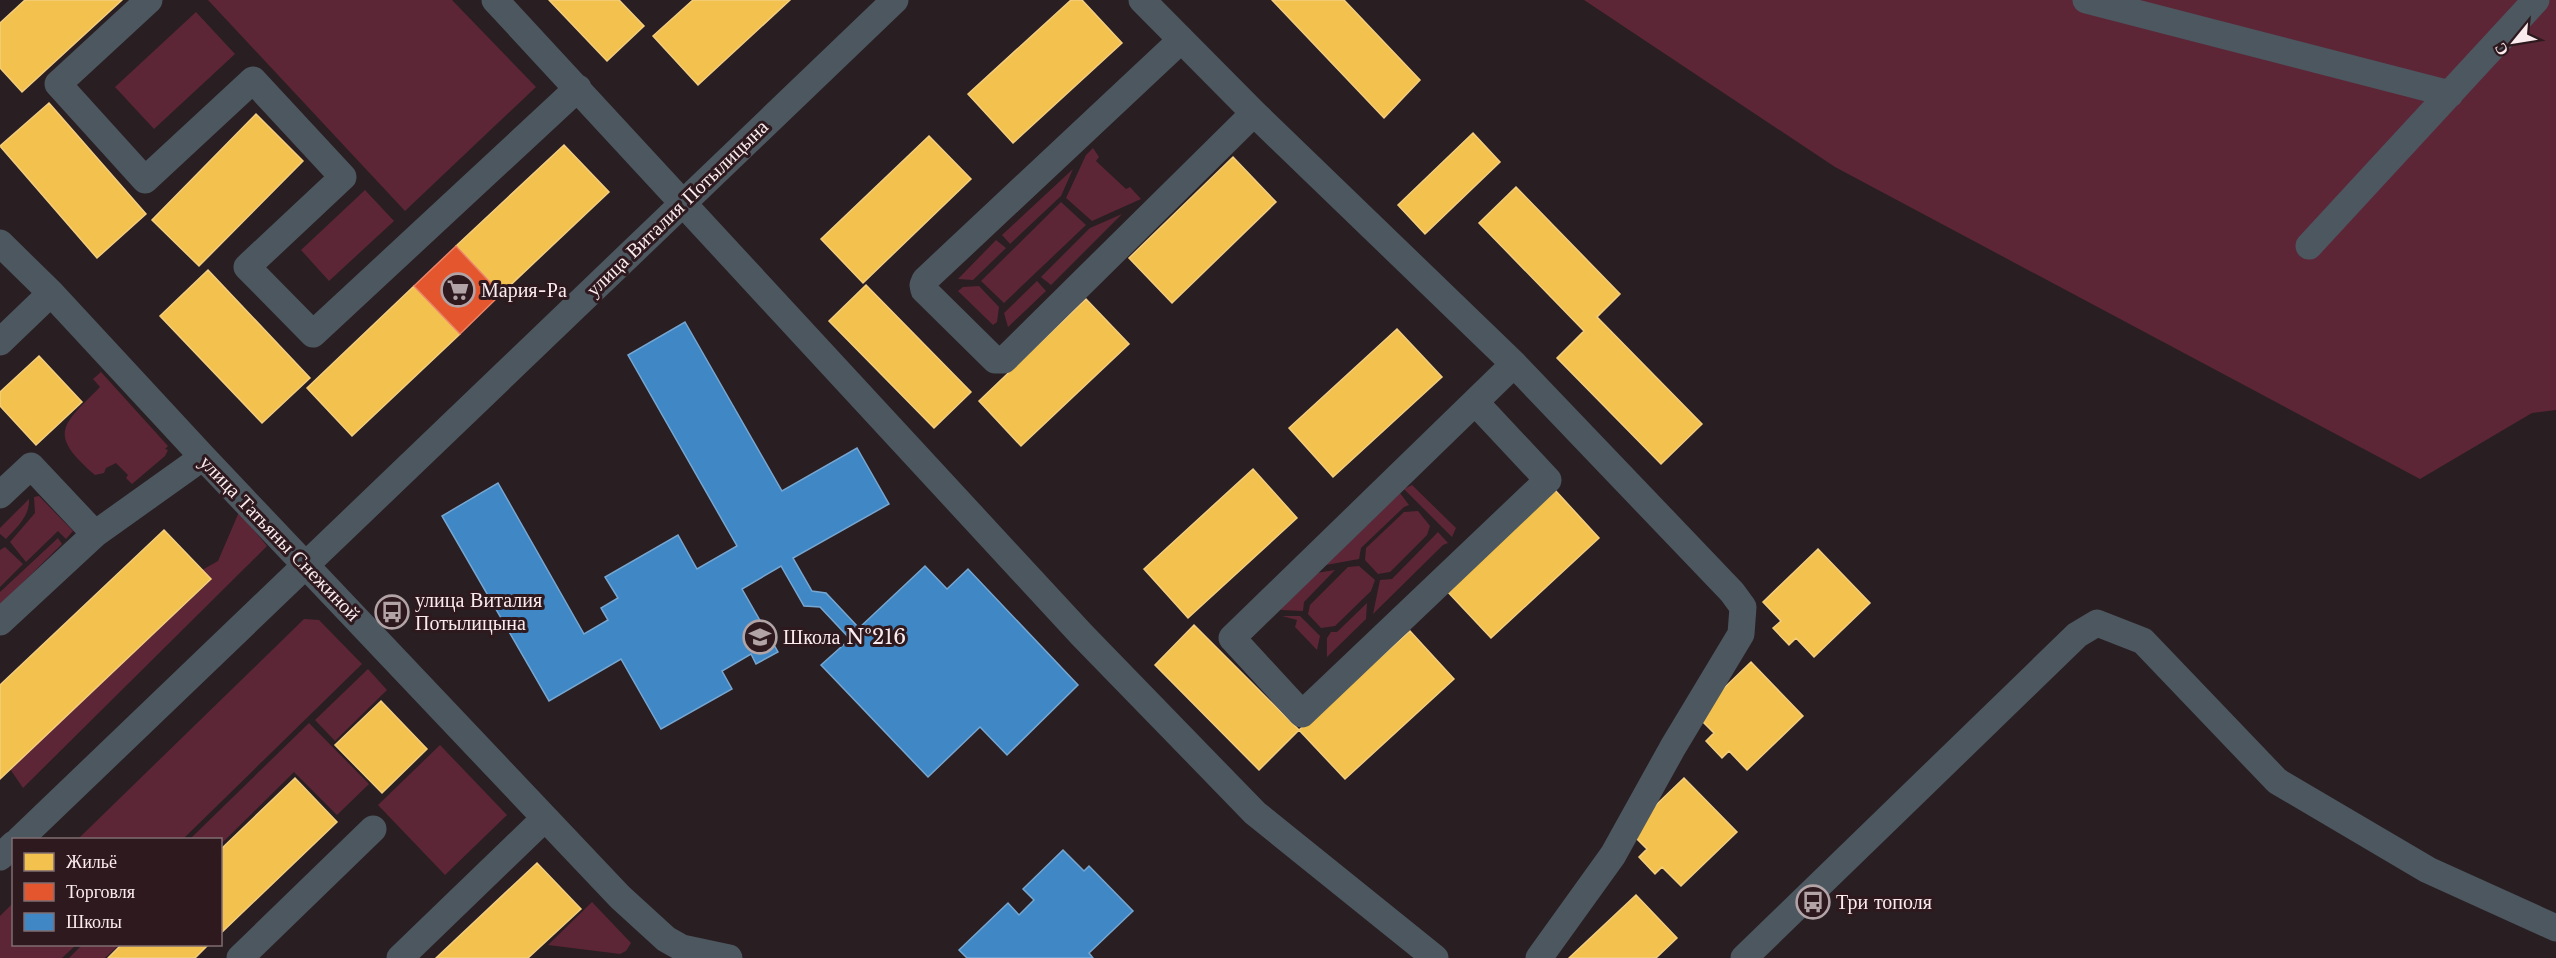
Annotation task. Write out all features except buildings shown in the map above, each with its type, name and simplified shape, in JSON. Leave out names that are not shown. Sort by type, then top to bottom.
[{"type":"street","points":[[149,0],[58,84],[145,180],[253,80],[343,177],[247,267],[313,334],[578,88]]},
{"type":"street","points":[[495,0],[1082,635],[1255,813],[1435,958]]},
{"type":"street","name":"улица Виталия Потылицына","points":[[17,838],[895,0]]},
{"type":"street","points":[[1142,0],[1254,113],[1514,364],[1743,607],[1741,634],[1673,747],[1613,855],[1539,958]]},
{"type":"street","points":[[2086,0],[2450,94]]},
{"type":"street","points":[[2309,246],[2536,0]]},
{"type":"street","points":[[1180,40],[925,280],[922,288],[940,306],[995,360],[1006,359],[1254,113]]},
{"type":"street","name":"улица Татьяны Снежиной","points":[[0,243],[51,293],[203,457],[620,897],[666,939],[682,948],[729,958]]},
{"type":"street","points":[[0,342],[51,293]]},
{"type":"street","points":[[1475,402],[1548,480],[1302,714],[1232,638],[1514,364]]},
{"type":"street","points":[[0,622],[95,534],[203,457]]},
{"type":"street","points":[[0,495],[31,466],[95,534]]},
{"type":"street","points":[[1744,958],[2077,635],[2097,622],[2143,641],[2277,781],[2427,870],[2556,928]]},
{"type":"street","points":[[400,958],[545,818]]},
{"type":"street","points":[[240,958],[373,829]]},
{"type":"shaded area","points":[[208,0],[452,0],[536,87],[405,211]]},
{"type":"shaded area","points":[[1584,0],[2556,0],[2556,410],[2532,413],[2420,479],[1835,167]]},
{"type":"shaded area","points":[[196,12],[235,54],[154,129],[115,87]]},
{"type":"shaded area","points":[[1093,148],[1099,157],[1096,161],[1126,189],[1130,187],[1141,199],[1092,221],[1066,198],[1086,155]]},
{"type":"shaded area","points":[[1073,169],[1061,196],[1010,244],[1002,235]]},
{"type":"shaded area","points":[[365,190],[394,221],[329,281],[301,250]]},
{"type":"shaded area","points":[[1061,202],[1086,225],[1004,303],[981,281]]},
{"type":"shaded area","points":[[1122,214],[1051,285],[1041,277],[1090,228]]},
{"type":"shaded area","points":[[996,240],[1006,248],[973,280],[958,279]]},
{"type":"shaded area","points":[[1037,281],[1046,291],[1008,327],[1004,313]]},
{"type":"shaded area","points":[[979,286],[999,307],[997,322],[993,325],[958,291],[963,287]]},
{"type":"shaded area","points":[[101,372],[168,446],[165,449],[168,450],[165,456],[132,484],[126,478],[128,475],[116,463],[106,468],[104,473],[95,475],[70,449],[65,439],[65,430],[69,420],[100,387],[93,379]]},
{"type":"shaded area","points":[[1412,485],[1456,528],[1452,537],[1404,489]]},
{"type":"shaded area","points":[[1400,493],[1409,505],[1404,507],[1361,548],[1359,559],[1326,565]]},
{"type":"shaded area","points":[[39,496],[73,531],[66,539],[58,531],[26,562],[10,542],[35,513],[34,497]]},
{"type":"shaded area","points":[[29,499],[25,516],[6,539],[0,534],[0,528]]},
{"type":"shaded area","points":[[1418,511],[1430,526],[1427,535],[1390,572],[1378,574],[1365,560],[1366,548],[1404,512]]},
{"type":"shaded area","points":[[239,512],[267,546],[23,788],[10,769],[211,580],[202,570],[218,561]]},
{"type":"shaded area","points":[[1438,532],[1448,543],[1443,545],[1373,614],[1380,580],[1392,579]]},
{"type":"shaded area","points":[[58,538],[62,544],[0,605],[0,592]]},
{"type":"shaded area","points":[[5,547],[23,564],[0,587],[0,550]]},
{"type":"shaded area","points":[[1359,566],[1375,580],[1371,591],[1335,626],[1321,628],[1308,614],[1310,605],[1348,567]]},
{"type":"shaded area","points":[[1335,570],[1304,602],[1303,611],[1281,610],[1282,606],[1316,573]]},
{"type":"shaded area","points":[[1367,603],[1366,619],[1327,657],[1327,638],[1331,632],[1337,632]]},
{"type":"shaded area","points":[[1282,616],[1300,616],[1320,636],[1317,650],[1295,627],[1297,620]]},
{"type":"shaded area","points":[[304,619],[319,620],[362,664],[184,838],[79,838]]},
{"type":"shaded area","points":[[368,669],[387,690],[335,741],[315,720]]},
{"type":"shaded area","points":[[309,723],[369,784],[337,815],[294,772],[222,843],[222,838],[191,838]]},
{"type":"shaded area","points":[[440,745],[507,815],[445,875],[378,805]]},
{"type":"shaded area","points":[[592,902],[631,943],[626,951],[620,954],[548,945]]},
{"type":"shaded area","points":[[12,904],[12,946],[75,946],[62,958],[0,958],[0,916]]},
{"type":"shaded area","points":[[81,946],[118,946],[105,958],[69,958]]},
{"type":"place","name":"Мария-Ра","points":[[458,290]]},
{"type":"place","name":"улица Виталия Потылицына","points":[[392,612]]},
{"type":"place","name":"Школа №216","points":[[760,637]]},
{"type":"place","name":"Три тополя","points":[[1813,902]]}]
